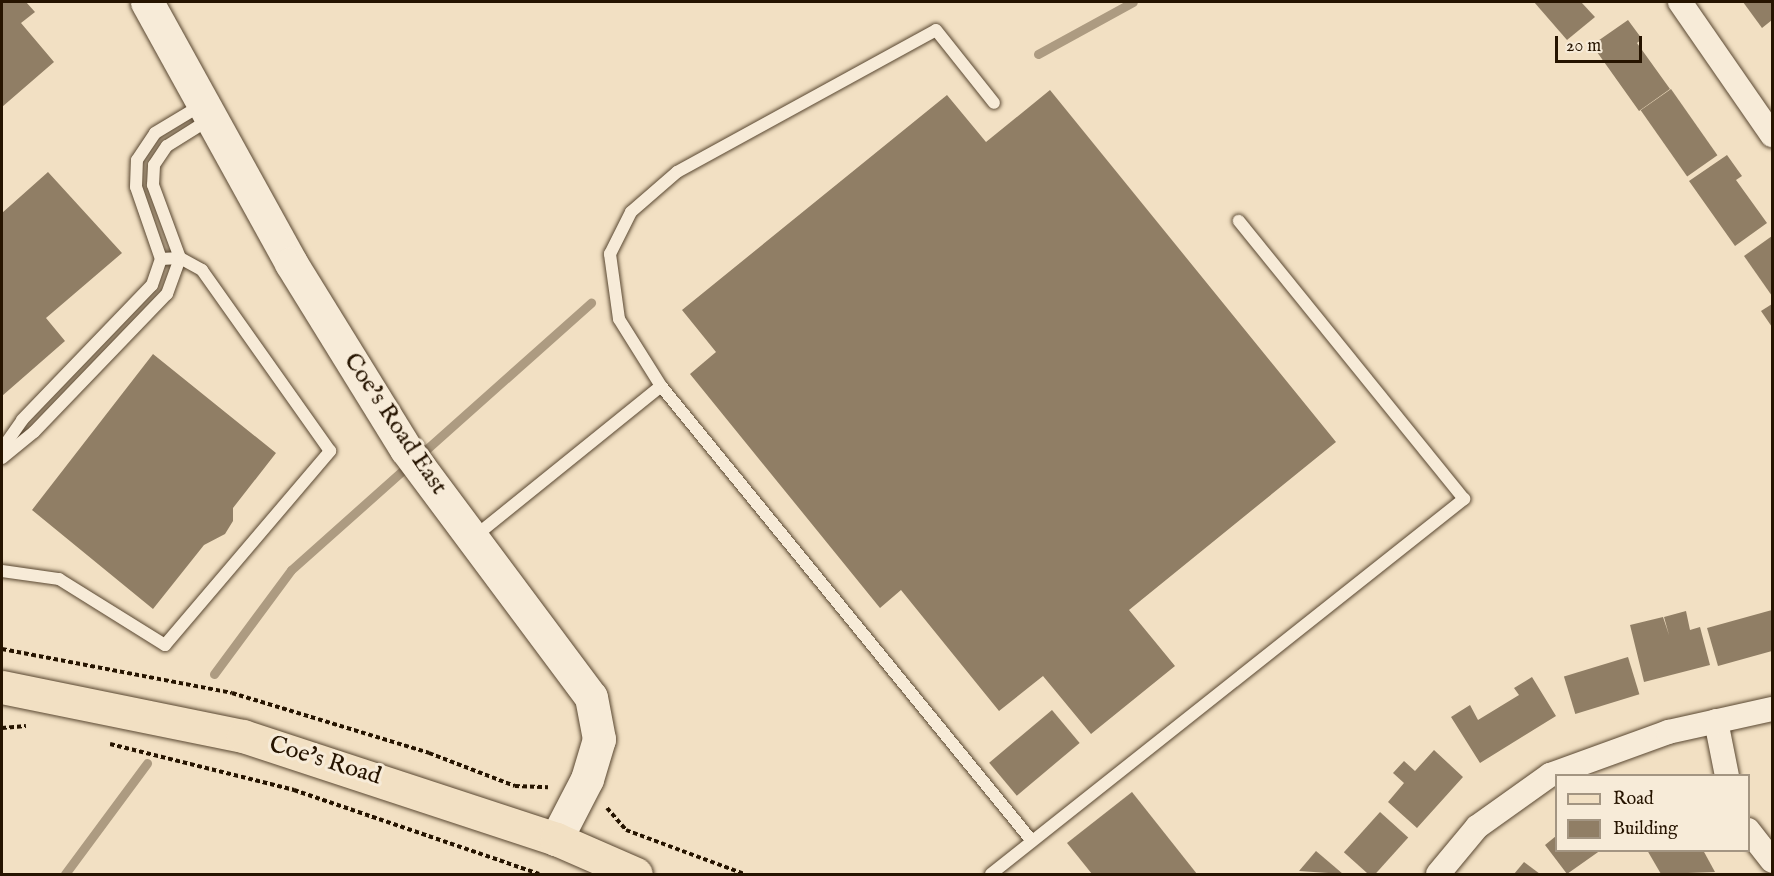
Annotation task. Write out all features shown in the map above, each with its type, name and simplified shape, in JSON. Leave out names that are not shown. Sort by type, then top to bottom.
[{"type":"main road","name":"Coe's Road","points":[[2,687],[243,736],[556,839],[636,874]]},
{"type":"street","name":"Coe's Road East","points":[[147,2],[291,263],[406,448],[591,697],[599,739],[587,779],[556,839]]},
{"type":"street","points":[[1680,2],[1773,135]]},
{"type":"street","points":[[1438,874],[1477,827],[1550,775],[1609,750],[1716,721],[1773,709]]},
{"type":"street","points":[[1716,721],[1727,774]]},
{"type":"street","points":[[1750,831],[1773,861]]},
{"type":"lane","points":[[994,103],[936,30],[677,172],[631,212],[610,254],[619,319],[661,386],[1032,841]]},
{"type":"lane","points":[[2,458],[150,316],[167,294],[180,258],[153,185],[154,165],[168,146],[208,111]]},
{"type":"lane","points":[[2,449],[22,420],[137,304],[161,259],[136,187],[137,160],[155,133],[208,111]]},
{"type":"lane","points":[[999,872],[1032,841],[1464,499],[1239,221]]},
{"type":"lane","points":[[2,571],[59,579],[165,645],[330,451],[202,270],[180,258],[161,259]]},
{"type":"lane","points":[[474,537],[661,386]]},
{"type":"path","points":[[2,649],[232,693],[429,753],[515,786],[550,787],[571,771],[608,789],[606,810],[626,830],[744,874]]},
{"type":"path","points":[[2,728],[31,727]]},
{"type":"path","points":[[103,742],[294,790],[539,874]]},
{"type":"building","points":[[2,2],[26,2],[35,12],[21,23],[54,62],[2,107]]},
{"type":"building","points":[[1534,2],[1581,2],[1595,17],[1567,40]]},
{"type":"building","points":[[1743,2],[1772,2],[1772,20],[1762,28]]},
{"type":"building","points":[[1628,20],[1642,39],[1637,43],[1670,89],[1639,111],[1592,45]]},
{"type":"building","points":[[1671,89],[1717,155],[1687,177],[1641,110]]},
{"type":"building","points":[[1050,90],[1336,442],[1129,610],[1175,666],[1091,734],[1043,676],[999,711],[901,590],[880,608],[690,374],[716,352],[682,310],[947,95],[986,142]]},
{"type":"building","points":[[1727,155],[1742,176],[1736,180],[1767,223],[1735,246],[1689,181]]},
{"type":"building","points":[[48,172],[122,253],[46,318],[65,341],[2,396],[2,213]]},
{"type":"building","points":[[1772,236],[1772,296],[1744,256]]},
{"type":"building","points":[[1772,304],[1772,327],[1761,311]]},
{"type":"building","points":[[153,354],[276,453],[233,508],[233,521],[225,534],[204,545],[153,609],[32,510]]},
{"type":"building","points":[[1772,610],[1772,651],[1718,666],[1707,628]]},
{"type":"building","points":[[1686,611],[1690,630],[1700,627],[1710,665],[1644,682],[1630,625],[1663,617],[1669,635],[1664,617]]},
{"type":"building","points":[[1628,657],[1639,694],[1575,714],[1564,677]]},
{"type":"building","points":[[1532,677],[1556,716],[1480,763],[1451,717],[1470,705],[1478,720],[1519,695],[1514,688]]},
{"type":"building","points":[[1052,710],[1080,743],[1017,796],[989,763]]},
{"type":"building","points":[[1434,750],[1463,777],[1417,828],[1388,802],[1404,783],[1393,773],[1404,761],[1415,771]]},
{"type":"building","points":[[1132,792],[1197,874],[1092,874],[1067,843]]},
{"type":"building","points":[[1380,812],[1408,837],[1375,874],[1368,874],[1344,852]]},
{"type":"building","points":[[1555,837],[1555,852],[1598,852],[1567,874],[1545,845]]},
{"type":"building","points":[[1316,851],[1343,874],[1299,871]]},
{"type":"building","points":[[1648,852],[1704,852],[1715,872],[1661,874]]},
{"type":"building","points":[[1524,862],[1540,874],[1514,874]]},
{"type":"waterway","points":[[1038,54],[1133,2]]},
{"type":"waterway","points":[[214,674],[291,570],[591,303]]},
{"type":"waterway","points":[[65,874],[147,763]]}]
